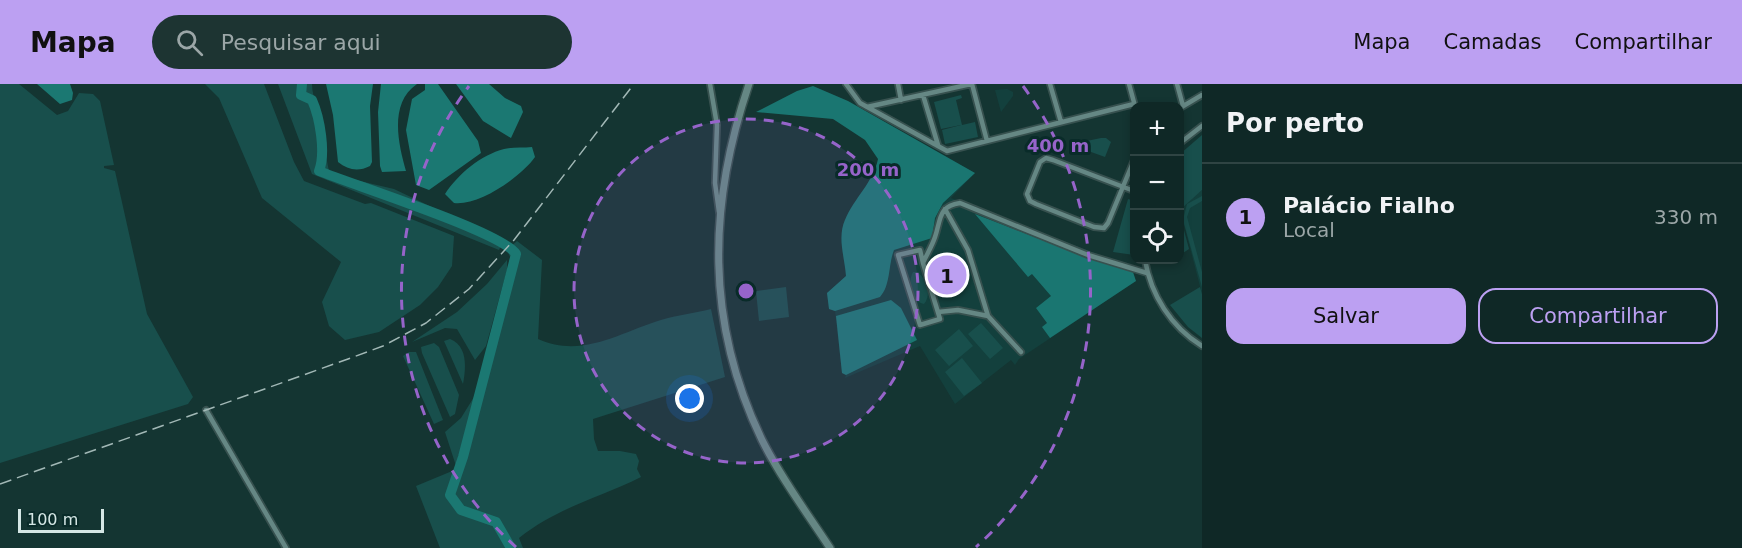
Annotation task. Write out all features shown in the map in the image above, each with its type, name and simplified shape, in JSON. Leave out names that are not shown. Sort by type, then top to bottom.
[{"type":"main road","points":[[749,84],[727,158],[720,212],[718,249],[721,305],[738,380],[763,440],[831,548]]},
{"type":"street","points":[[710,84],[717,125],[715,183],[720,212]]},
{"type":"street","points":[[846,84],[854,98],[867,107],[939,147],[952,151],[1130,106]]},
{"type":"street","points":[[898,84],[901,100]]},
{"type":"street","points":[[867,107],[972,84],[987,141]]},
{"type":"street","points":[[1050,84],[1061,122]]},
{"type":"street","points":[[1129,84],[1133,102]]},
{"type":"street","points":[[1177,84],[1180,102]]},
{"type":"street","points":[[923,95],[939,147]]},
{"type":"street","points":[[1184,105],[1202,95]]},
{"type":"street","points":[[1184,139],[1202,126]]},
{"type":"street","points":[[927,140],[934,135]]},
{"type":"street","points":[[1130,169],[1122,187],[1108,224],[1102,228],[1036,204],[1028,196],[1040,162],[1046,158],[1122,187],[1130,190]]},
{"type":"street","points":[[923,263],[936,235],[939,215],[950,204],[960,203],[1088,255],[1147,273]]},
{"type":"street","points":[[945,209],[968,250],[987,316],[1020,352]]},
{"type":"street","points":[[920,250],[923,263],[940,319],[920,325],[898,255],[920,250]]},
{"type":"street","points":[[1146,264],[1147,273],[1166,312],[1185,333],[1202,346]]},
{"type":"street","points":[[938,312],[958,310],[987,316]]},
{"type":"street","points":[[206,410],[286,548]]},
{"type":"shaded area","points":[[0,84],[19,84],[57,115],[68,111],[79,93],[93,94],[100,101],[114,165],[104,166],[104,168],[115,171],[147,314],[193,397],[188,404],[0,463]]},
{"type":"shaded area","points":[[37,84],[70,84],[73,93],[72,100],[60,104]]},
{"type":"shaded area","points":[[205,84],[264,84],[294,162],[304,181],[365,204],[371,203],[454,236],[452,266],[438,287],[420,305],[379,332],[345,340],[329,326],[322,302],[341,262],[262,198],[219,98]]},
{"type":"shaded area","points":[[278,84],[312,84],[313,95],[322,121],[330,174],[394,189],[503,241],[499,250],[312,174]]},
{"type":"shaded area","points":[[326,84],[373,84],[370,106],[372,162],[370,166],[353,169],[338,162],[333,115]]},
{"type":"shaded area","points":[[381,84],[417,84],[408,92],[399,112],[400,148],[406,171],[382,172],[380,166],[378,112]]},
{"type":"shaded area","points":[[425,84],[438,84],[478,141],[481,153],[429,190],[416,185],[406,130],[412,99],[425,90]]},
{"type":"shaded area","points":[[456,84],[489,84],[505,98],[521,106],[523,112],[511,138],[483,121]]},
{"type":"shaded area","points":[[813,86],[848,101],[975,173],[943,203],[935,218],[932,238],[894,250],[888,281],[880,297],[835,311],[829,309],[827,293],[846,276],[842,241],[843,227],[849,212],[872,176],[878,159],[865,140],[833,119],[756,112],[797,91]]},
{"type":"shaded area","points":[[1007,89],[1013,92],[1013,96],[1001,112],[995,90]]},
{"type":"shaded area","points":[[961,95],[962,98],[956,100],[962,125],[975,122],[978,137],[945,144],[942,130],[961,125],[941,129],[934,102]]},
{"type":"shaded area","points":[[1202,135],[1202,190],[1184,206],[1184,156],[1184,151]]},
{"type":"shaded area","points":[[1106,138],[1111,142],[1105,157],[1080,148],[1082,142]]},
{"type":"shaded area","points":[[532,147],[535,157],[529,165],[499,189],[464,203],[454,203],[445,194],[456,179],[487,156],[507,148]]},
{"type":"shaded area","points":[[942,155],[975,173],[951,198],[1134,268],[1132,275],[1136,281],[1019,359],[1015,365],[1011,360],[955,404],[920,346],[845,378],[846,375],[842,373],[835,311],[829,309],[827,293],[846,276],[841,241],[844,221],[876,172],[878,159]]},
{"type":"shaded area","points":[[1202,190],[1202,294],[1184,225],[1185,203]]},
{"type":"shaded area","points":[[1202,196],[1202,201],[1190,208],[1187,217],[1202,272],[1202,287],[1184,224],[1187,204]]},
{"type":"shaded area","points":[[1128,199],[1130,200],[1130,254],[1113,252]]},
{"type":"shaded area","points":[[975,214],[1094,260],[1133,272],[1136,281],[1050,338],[1042,327],[1047,323],[1036,308],[1051,296],[1032,274],[1028,277]]},
{"type":"shaded area","points":[[1184,230],[1189,249],[1184,252]]},
{"type":"shaded area","points":[[517,241],[542,260],[538,339],[570,346],[586,345],[616,337],[661,320],[711,309],[725,377],[593,419],[594,439],[598,451],[636,454],[639,461],[637,469],[641,477],[549,518],[534,527],[519,538],[523,548],[440,548],[416,486],[457,469],[445,432],[461,418],[474,397],[514,266],[507,250]]},
{"type":"shaded area","points":[[507,260],[507,270],[486,346],[475,360],[457,329],[445,328],[412,342],[457,312],[487,284]]},
{"type":"shaded area","points":[[913,272],[921,275],[926,283],[928,296],[924,304],[916,299],[911,291],[910,281]]},
{"type":"shaded area","points":[[786,287],[789,317],[759,321],[756,291]]},
{"type":"shaded area","points":[[1200,287],[1202,338],[1188,327],[1170,305]]},
{"type":"shaded area","points":[[891,300],[901,308],[917,340],[846,375],[842,373],[836,316]]},
{"type":"shaded area","points":[[981,323],[1003,348],[990,359],[968,334]]},
{"type":"shaded area","points":[[959,329],[973,346],[949,366],[935,350]]},
{"type":"shaded area","points":[[450,339],[456,342],[463,352],[465,371],[463,384],[444,341]]},
{"type":"shaded area","points":[[434,343],[439,347],[459,395],[455,414],[450,417],[422,353],[421,347]]},
{"type":"shaded area","points":[[409,352],[416,352],[443,420],[434,424],[403,356]]},
{"type":"shaded area","points":[[962,358],[982,383],[964,396],[945,372]]},
{"type":"waterway","points":[[302,84],[301,95],[312,100],[320,126],[322,155],[319,171],[456,222],[505,245],[516,254],[463,457],[450,495],[461,510],[496,522],[511,548]]},
{"type":"railway","points":[[0,484],[383,346],[426,323],[469,289],[514,240],[634,84]]},
{"type":"place","name":"Palácio Fialho","points":[[947,275]]}]
